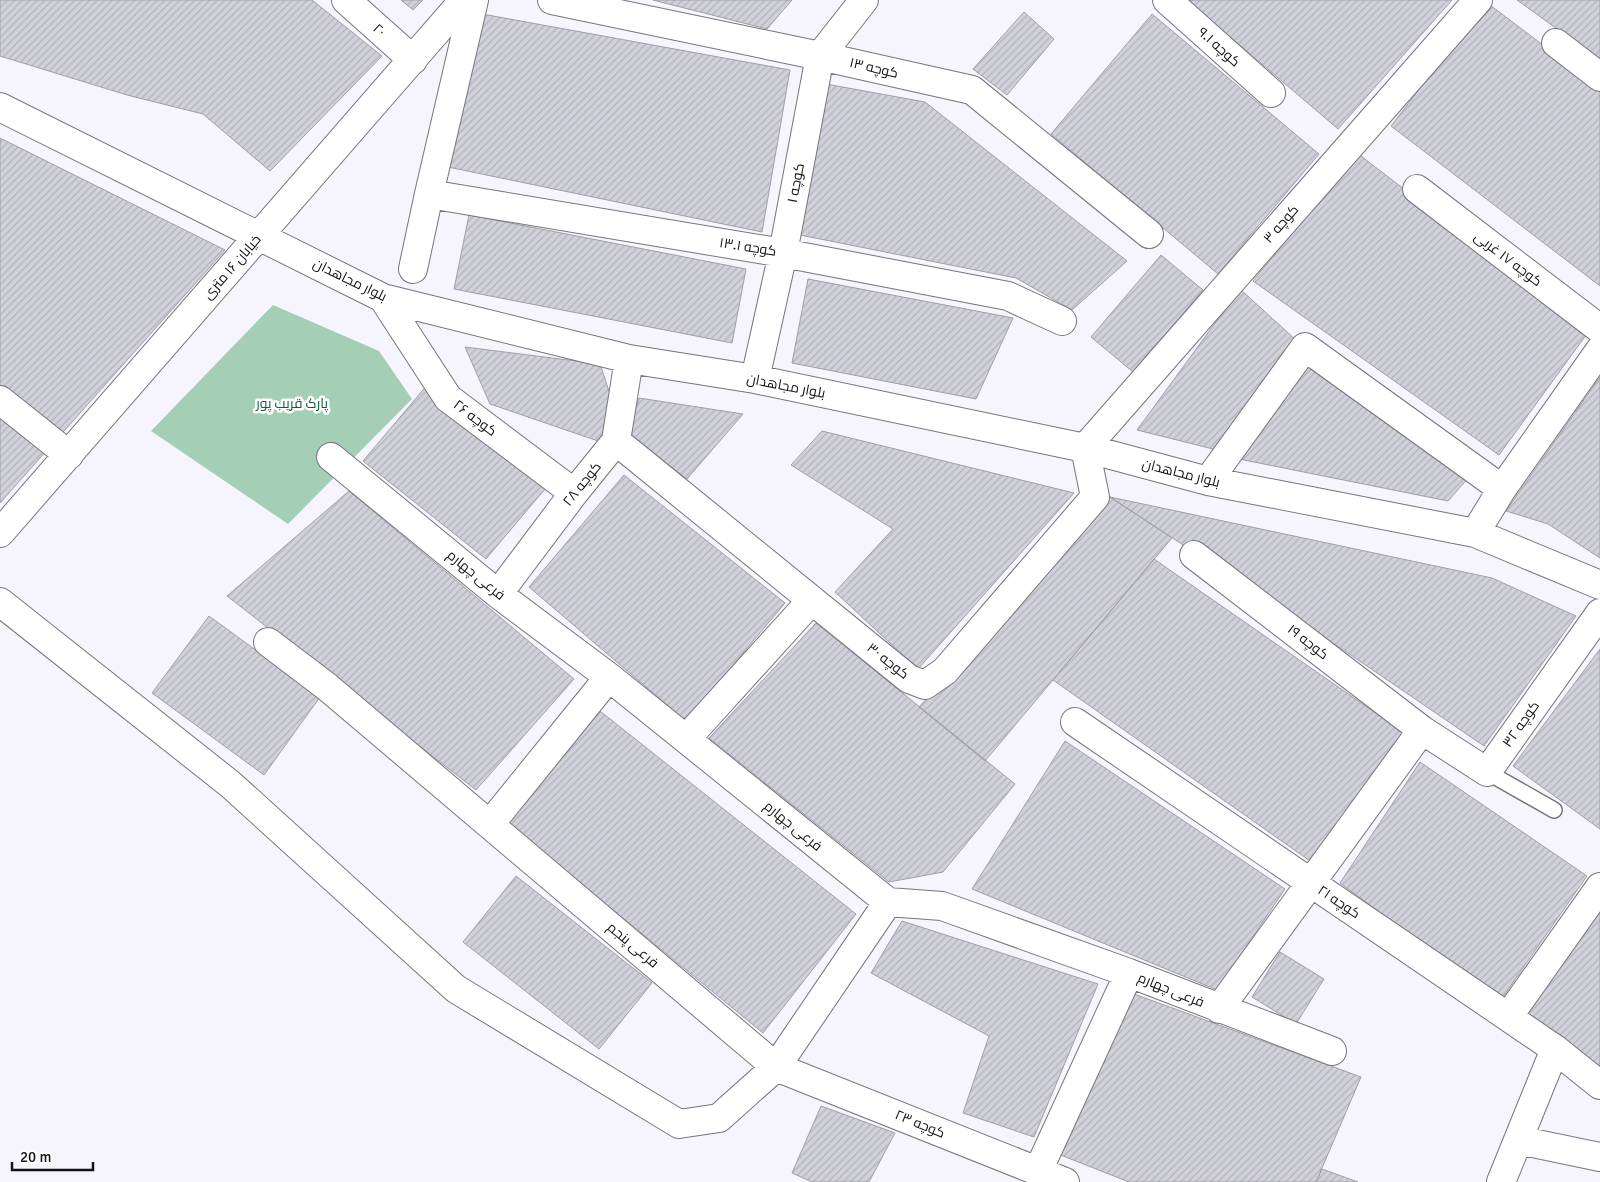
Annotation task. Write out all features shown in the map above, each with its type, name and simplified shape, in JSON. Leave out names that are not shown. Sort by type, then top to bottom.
[{"type":"street","name":"۲۰","points":[[346,0],[413,60]]},
{"type":"street","name":"خیابان ۱۶ متری","points":[[0,533],[464,0]]},
{"type":"street","points":[[413,269],[474,0]]},
{"type":"street","name":"کوچه ۱۳","points":[[552,0],[972,90],[1150,234]]},
{"type":"street","name":"کوچه ۹.۱","points":[[1168,0],[1272,93]]},
{"type":"street","name":"کوچه ۳","points":[[1085,448],[1478,0]]},
{"type":"street","name":"کوچه ۱","points":[[755,379],[783,253],[820,56],[860,1]]},
{"type":"street","points":[[1556,43],[1600,77]]},
{"type":"street","name":"بلوار مجاهدان","points":[[1,110],[259,235],[382,298],[629,359],[755,379],[1085,448],[1208,481],[1475,533],[1600,585]]},
{"type":"street","name":"کوچه ۱۷ غربی","points":[[1417,189],[1600,329]]},
{"type":"street","name":"کوچه ۱۳.۱","points":[[429,194],[783,253],[1008,296],[1062,321]]},
{"type":"street","name":"کوچه ۲۶","points":[[382,298],[448,398],[574,493]]},
{"type":"street","points":[[1208,481],[1305,347],[1502,489]]},
{"type":"street","points":[[1475,533],[1502,489],[1600,350]]},
{"type":"street","name":"کوچه ۲۸","points":[[498,594],[574,493],[616,441],[629,359]]},
{"type":"street","points":[[0,400],[69,455]]},
{"type":"street","name":"کوچه ۳۰","points":[[616,441],[909,679],[925,685],[945,670],[1095,497],[1085,448]]},
{"type":"street","name":"فرعی چهارم","points":[[330,457],[498,594],[609,677],[888,902],[942,906],[1332,1051]]},
{"type":"street","name":"کوچه ۱۹","points":[[1194,555],[1422,730]]},
{"type":"street","points":[[686,739],[812,600]]},
{"type":"street","points":[[0,602],[230,784],[456,989],[679,1124],[719,1118],[776,1067],[888,902]]},
{"type":"street","name":"کوچه ۳۲","points":[[1487,772],[1600,613]]},
{"type":"street","points":[[268,642],[326,686],[490,824],[609,677]]},
{"type":"street","name":"کوچه ۲۱","points":[[1075,722],[1555,1049],[1600,1085]]},
{"type":"street","points":[[1219,1009],[1422,730],[1487,772]]},
{"type":"street","name":"فرعی پنجم","points":[[490,824],[776,1067]]},
{"type":"street","points":[[1508,1017],[1600,887]]},
{"type":"street","points":[[1038,1171],[1129,974]]},
{"type":"street","points":[[1501,1182],[1555,1049]]},
{"type":"street","name":"کوچه ۲۳","points":[[776,1067],[1065,1182]]},
{"type":"street","points":[[1518,1140],[1600,1158]]},
{"type":"lane","points":[[1487,772],[1554,810]]},
{"type":"green space","name":"پارک قریب پور","points":[[273,305],[379,351],[412,399],[288,524],[151,431]]},
{"type":"building","points":[[0,0],[312,0],[382,56],[270,171],[203,114],[127,95],[0,56]]},
{"type":"building","points":[[401,0],[423,0],[413,10]]},
{"type":"building","points":[[653,0],[792,0],[767,29]]},
{"type":"building","points":[[1187,0],[1452,0],[1338,129]]},
{"type":"building","points":[[1517,0],[1600,0],[1600,60]]},
{"type":"building","points":[[1486,2],[1600,88],[1600,286],[1391,126]]},
{"type":"building","points":[[1024,12],[1054,39],[1007,95],[973,69]]},
{"type":"building","points":[[482,14],[790,70],[762,232],[443,166]]},
{"type":"building","points":[[1152,14],[1319,154],[1218,274],[1051,134]]},
{"type":"building","points":[[826,84],[925,102],[1127,261],[1072,310],[1016,278],[800,235]]},
{"type":"building","points":[[0,138],[225,250],[0,503]]},
{"type":"building","points":[[1357,153],[1589,331],[1499,455],[1253,281]]},
{"type":"building","points":[[469,215],[746,269],[732,343],[454,289]]},
{"type":"building","points":[[1161,255],[1203,290],[1133,372],[1091,337]]},
{"type":"building","points":[[808,279],[1013,318],[976,399],[792,363]]},
{"type":"building","points":[[1240,289],[1296,340],[1213,449],[1137,430]]},
{"type":"building","points":[[465,347],[600,364],[610,394],[601,442],[490,404]]},
{"type":"building","points":[[1310,363],[1469,477],[1448,501],[1234,458]]},
{"type":"building","points":[[1600,377],[1600,558],[1548,524],[1506,511]]},
{"type":"building","points":[[428,384],[545,489],[486,559],[363,461]]},
{"type":"building","points":[[639,398],[743,414],[687,479],[628,434]]},
{"type":"building","points":[[822,431],[1074,493],[918,669],[835,592],[893,529],[791,465]]},
{"type":"building","points":[[624,475],[785,603],[686,721],[529,587]]},
{"type":"building","points":[[349,491],[574,679],[476,790],[227,596]]},
{"type":"building","points":[[1110,497],[1492,578],[1576,616],[1484,746],[1345,651]]},
{"type":"building","points":[[1110,497],[1172,538],[985,761],[919,707]]},
{"type":"building","points":[[1154,559],[1403,732],[1310,861],[1053,680]]},
{"type":"building","points":[[209,616],[320,697],[264,775],[152,693]]},
{"type":"building","points":[[816,623],[1015,784],[943,872],[889,882],[709,738]]},
{"type":"building","points":[[1600,649],[1600,829],[1513,766]]},
{"type":"building","points":[[600,711],[856,914],[763,1033],[507,823]]},
{"type":"building","points":[[1065,741],[1285,889],[1217,990],[972,889]]},
{"type":"building","points":[[1420,762],[1587,876],[1500,1001],[1340,883]]},
{"type":"building","points":[[516,876],[652,983],[599,1049],[463,942]]},
{"type":"building","points":[[1600,912],[1600,1073],[1525,1014]]},
{"type":"building","points":[[902,921],[1098,984],[1034,1137],[963,1113],[989,1036],[871,973]]},
{"type":"building","points":[[1280,952],[1324,979],[1296,1024],[1252,997]]},
{"type":"building","points":[[1134,994],[1361,1077],[1316,1182],[1129,1182],[1058,1154]]},
{"type":"building","points":[[821,1106],[895,1133],[869,1182],[812,1182],[792,1173]]},
{"type":"building","points":[[1322,1169],[1358,1182],[1316,1182]]}]
